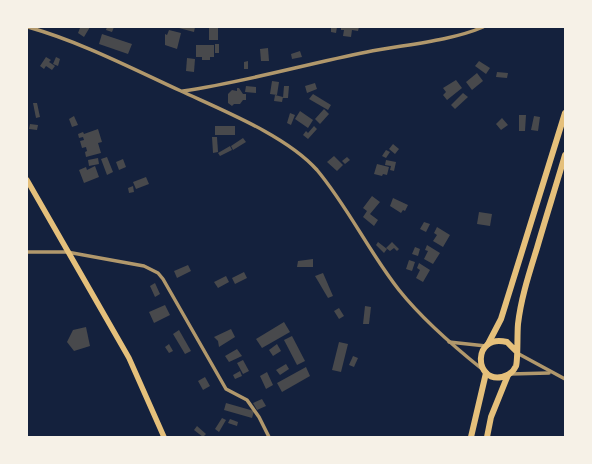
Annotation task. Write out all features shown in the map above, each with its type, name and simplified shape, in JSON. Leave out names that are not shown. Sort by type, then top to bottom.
[{"type":"highway","points":[[509,375],[500,378],[492,377],[485,371],[480,360],[501,319],[565,113]]},
{"type":"highway","points":[[487,437],[491,417],[509,375],[516,365],[521,300],[565,155]]},
{"type":"highway","points":[[487,345],[494,341],[507,342],[516,352]]},
{"type":"highway","points":[[471,437],[485,371]]},
{"type":"main road","points":[[27,180],[129,358],[164,437]]},
{"type":"street","points":[[28,27],[78,44],[182,91],[269,135],[307,160],[317,170],[399,291],[448,342],[485,371]]},
{"type":"street","points":[[182,91],[232,83],[366,52],[466,33],[483,27]]},
{"type":"street","points":[[27,252],[67,252],[144,266],[158,273],[163,279],[226,389],[247,400],[259,417],[269,437]]},
{"type":"street","points":[[448,342],[487,345]]},
{"type":"street","points":[[516,352],[550,373],[565,379]]},
{"type":"street","points":[[509,375],[550,373]]},
{"type":"building","points":[[78,27],[90,27],[84,37],[78,33],[80,28]]},
{"type":"building","points":[[107,27],[114,27],[112,32],[106,30]]},
{"type":"building","points":[[179,27],[195,27],[194,32]]},
{"type":"building","points":[[209,27],[218,27],[218,40],[209,40]]},
{"type":"building","points":[[331,27],[337,27],[336,33],[331,32]]},
{"type":"building","points":[[341,27],[359,27],[358,31],[352,30],[351,37],[343,36],[344,30],[341,30]]},
{"type":"building","points":[[169,30],[181,33],[177,49],[165,45],[165,34],[167,35]]},
{"type":"building","points":[[102,34],[132,44],[128,54],[99,44]]},
{"type":"building","points":[[215,44],[219,44],[219,53],[215,53]]},
{"type":"building","points":[[196,45],[214,45],[214,57],[210,57],[210,60],[202,60],[202,57],[196,57]]},
{"type":"building","points":[[268,48],[269,61],[261,61],[260,49]]},
{"type":"building","points":[[300,51],[302,57],[292,59],[291,54]]},
{"type":"building","points":[[46,57],[51,60],[49,62],[55,66],[52,70],[46,66],[44,69],[40,66]]},
{"type":"building","points":[[56,57],[60,59],[58,66],[53,64]]},
{"type":"building","points":[[187,58],[195,59],[194,72],[186,71]]},
{"type":"building","points":[[248,61],[248,69],[244,69],[244,62]]},
{"type":"building","points":[[479,61],[490,68],[486,74],[475,66]]},
{"type":"building","points":[[497,72],[508,73],[507,78],[496,77]]},
{"type":"building","points":[[477,73],[483,81],[472,90],[466,82]]},
{"type":"building","points":[[456,80],[462,88],[447,100],[443,95],[446,92],[443,88]]},
{"type":"building","points":[[272,81],[279,82],[277,95],[270,94]]},
{"type":"building","points":[[315,83],[317,89],[307,93],[305,86]]},
{"type":"building","points":[[246,86],[256,87],[256,93],[245,92]]},
{"type":"building","points":[[284,86],[289,86],[288,98],[283,98]]},
{"type":"building","points":[[237,88],[239,88],[243,94],[246,94],[246,100],[243,100],[240,104],[234,104],[232,106],[228,103],[228,94],[232,90],[237,91]]},
{"type":"building","points":[[463,93],[468,97],[455,109],[451,105]]},
{"type":"building","points":[[313,94],[331,105],[328,110],[309,99]]},
{"type":"building","points":[[275,95],[283,97],[282,102],[274,101]]},
{"type":"building","points":[[33,103],[37,103],[40,117],[36,118]]},
{"type":"building","points":[[324,109],[329,114],[320,124],[315,119]]},
{"type":"building","points":[[300,111],[313,120],[308,128],[295,119]]},
{"type":"building","points":[[290,113],[295,115],[291,125],[287,123]]},
{"type":"building","points":[[519,115],[526,115],[525,131],[519,131]]},
{"type":"building","points":[[74,116],[78,125],[72,127],[69,119]]},
{"type":"building","points":[[534,116],[540,117],[538,131],[531,130]]},
{"type":"building","points":[[502,118],[508,125],[501,130],[496,124]]},
{"type":"building","points":[[30,124],[38,125],[37,130],[29,129]]},
{"type":"building","points":[[215,126],[235,126],[235,135],[215,135]]},
{"type":"building","points":[[314,126],[317,129],[308,139],[303,135],[306,131],[308,133]]},
{"type":"building","points":[[98,129],[102,142],[98,143],[101,153],[86,157],[86,147],[82,148],[80,141],[84,140],[83,137],[79,138],[78,134],[83,132],[84,134]]},
{"type":"building","points":[[212,137],[217,137],[218,152],[213,153]]},
{"type":"building","points":[[243,138],[246,142],[233,150],[231,146]]},
{"type":"building","points":[[393,144],[399,149],[395,154],[389,149]]},
{"type":"building","points":[[230,146],[232,150],[220,156],[218,153]]},
{"type":"building","points":[[386,150],[390,152],[386,158],[382,156]]},
{"type":"building","points":[[334,156],[343,165],[337,171],[327,162]]},
{"type":"building","points":[[107,157],[113,172],[107,175],[101,159]]},
{"type":"building","points":[[347,157],[350,160],[345,164],[342,161]]},
{"type":"building","points":[[98,158],[99,164],[89,166],[88,160]]},
{"type":"building","points":[[123,159],[126,167],[119,170],[116,162]]},
{"type":"building","points":[[386,160],[396,162],[394,171],[390,170],[391,166],[385,165]]},
{"type":"building","points":[[377,164],[389,167],[387,175],[383,174],[382,176],[374,174]]},
{"type":"building","points":[[95,166],[99,177],[84,183],[79,170],[86,167],[87,170]]},
{"type":"building","points":[[146,177],[149,184],[136,189],[133,182]]},
{"type":"building","points":[[133,186],[134,192],[129,193],[128,188]]},
{"type":"building","points":[[372,196],[380,202],[370,214],[378,220],[374,226],[363,217],[367,211],[363,208]]},
{"type":"building","points":[[393,198],[408,205],[405,211],[403,210],[401,213],[390,206]]},
{"type":"building","points":[[479,212],[492,214],[490,226],[477,224]]},
{"type":"building","points":[[424,222],[430,224],[426,232],[420,229]]},
{"type":"building","points":[[437,227],[450,235],[443,247],[433,241],[437,235],[434,233]]},
{"type":"building","points":[[378,242],[387,249],[384,253],[376,245]]},
{"type":"building","points":[[392,242],[399,249],[397,251],[394,248],[390,251],[386,248]]},
{"type":"building","points":[[427,245],[440,253],[433,264],[424,259],[428,251],[425,250]]},
{"type":"building","points":[[415,247],[420,249],[418,256],[412,254]]},
{"type":"building","points":[[313,259],[313,267],[297,267],[298,261]]},
{"type":"building","points":[[409,260],[415,262],[412,271],[406,269]]},
{"type":"building","points":[[419,263],[430,270],[423,282],[416,278],[420,270],[417,268]]},
{"type":"building","points":[[188,265],[191,271],[177,278],[174,271]]},
{"type":"building","points":[[244,272],[247,278],[235,284],[232,278]]},
{"type":"building","points":[[323,273],[333,296],[328,298],[315,276]]},
{"type":"building","points":[[226,276],[229,282],[218,288],[214,282]]},
{"type":"building","points":[[155,283],[160,294],[155,297],[150,286]]},
{"type":"building","points":[[165,305],[170,315],[154,323],[149,312]]},
{"type":"building","points":[[365,306],[371,307],[369,324],[363,324]]},
{"type":"building","points":[[339,308],[344,316],[339,319],[334,311]]},
{"type":"building","points":[[284,322],[290,332],[262,348],[256,339]]},
{"type":"building","points":[[86,327],[90,346],[74,351],[67,342],[73,330]]},
{"type":"building","points":[[231,329],[235,337],[219,347],[218,341],[214,337]]},
{"type":"building","points":[[179,330],[191,351],[185,354],[173,334]]},
{"type":"building","points":[[292,336],[305,361],[297,365],[284,340]]},
{"type":"building","points":[[339,342],[348,344],[341,372],[332,370]]},
{"type":"building","points":[[169,344],[173,351],[169,353],[165,347]]},
{"type":"building","points":[[277,344],[281,351],[273,356],[269,350]]},
{"type":"building","points":[[237,349],[242,356],[229,362],[225,356]]},
{"type":"building","points":[[353,356],[358,358],[354,367],[349,365]]},
{"type":"building","points":[[243,360],[249,371],[243,374],[237,363]]},
{"type":"building","points":[[286,364],[289,369],[280,375],[276,370]]},
{"type":"building","points":[[306,367],[310,376],[282,392],[277,383]]},
{"type":"building","points":[[240,371],[242,376],[235,379],[233,375]]},
{"type":"building","points":[[267,372],[273,385],[266,389],[260,376]]},
{"type":"building","points":[[205,377],[210,386],[203,390],[198,381]]},
{"type":"building","points":[[262,399],[266,406],[257,410],[253,403]]},
{"type":"building","points":[[226,403],[254,411],[252,418],[224,410]]},
{"type":"building","points":[[222,418],[226,420],[219,432],[215,429]]},
{"type":"building","points":[[230,419],[238,422],[237,426],[228,423]]},
{"type":"building","points":[[197,426],[206,434],[203,437],[194,430]]}]
